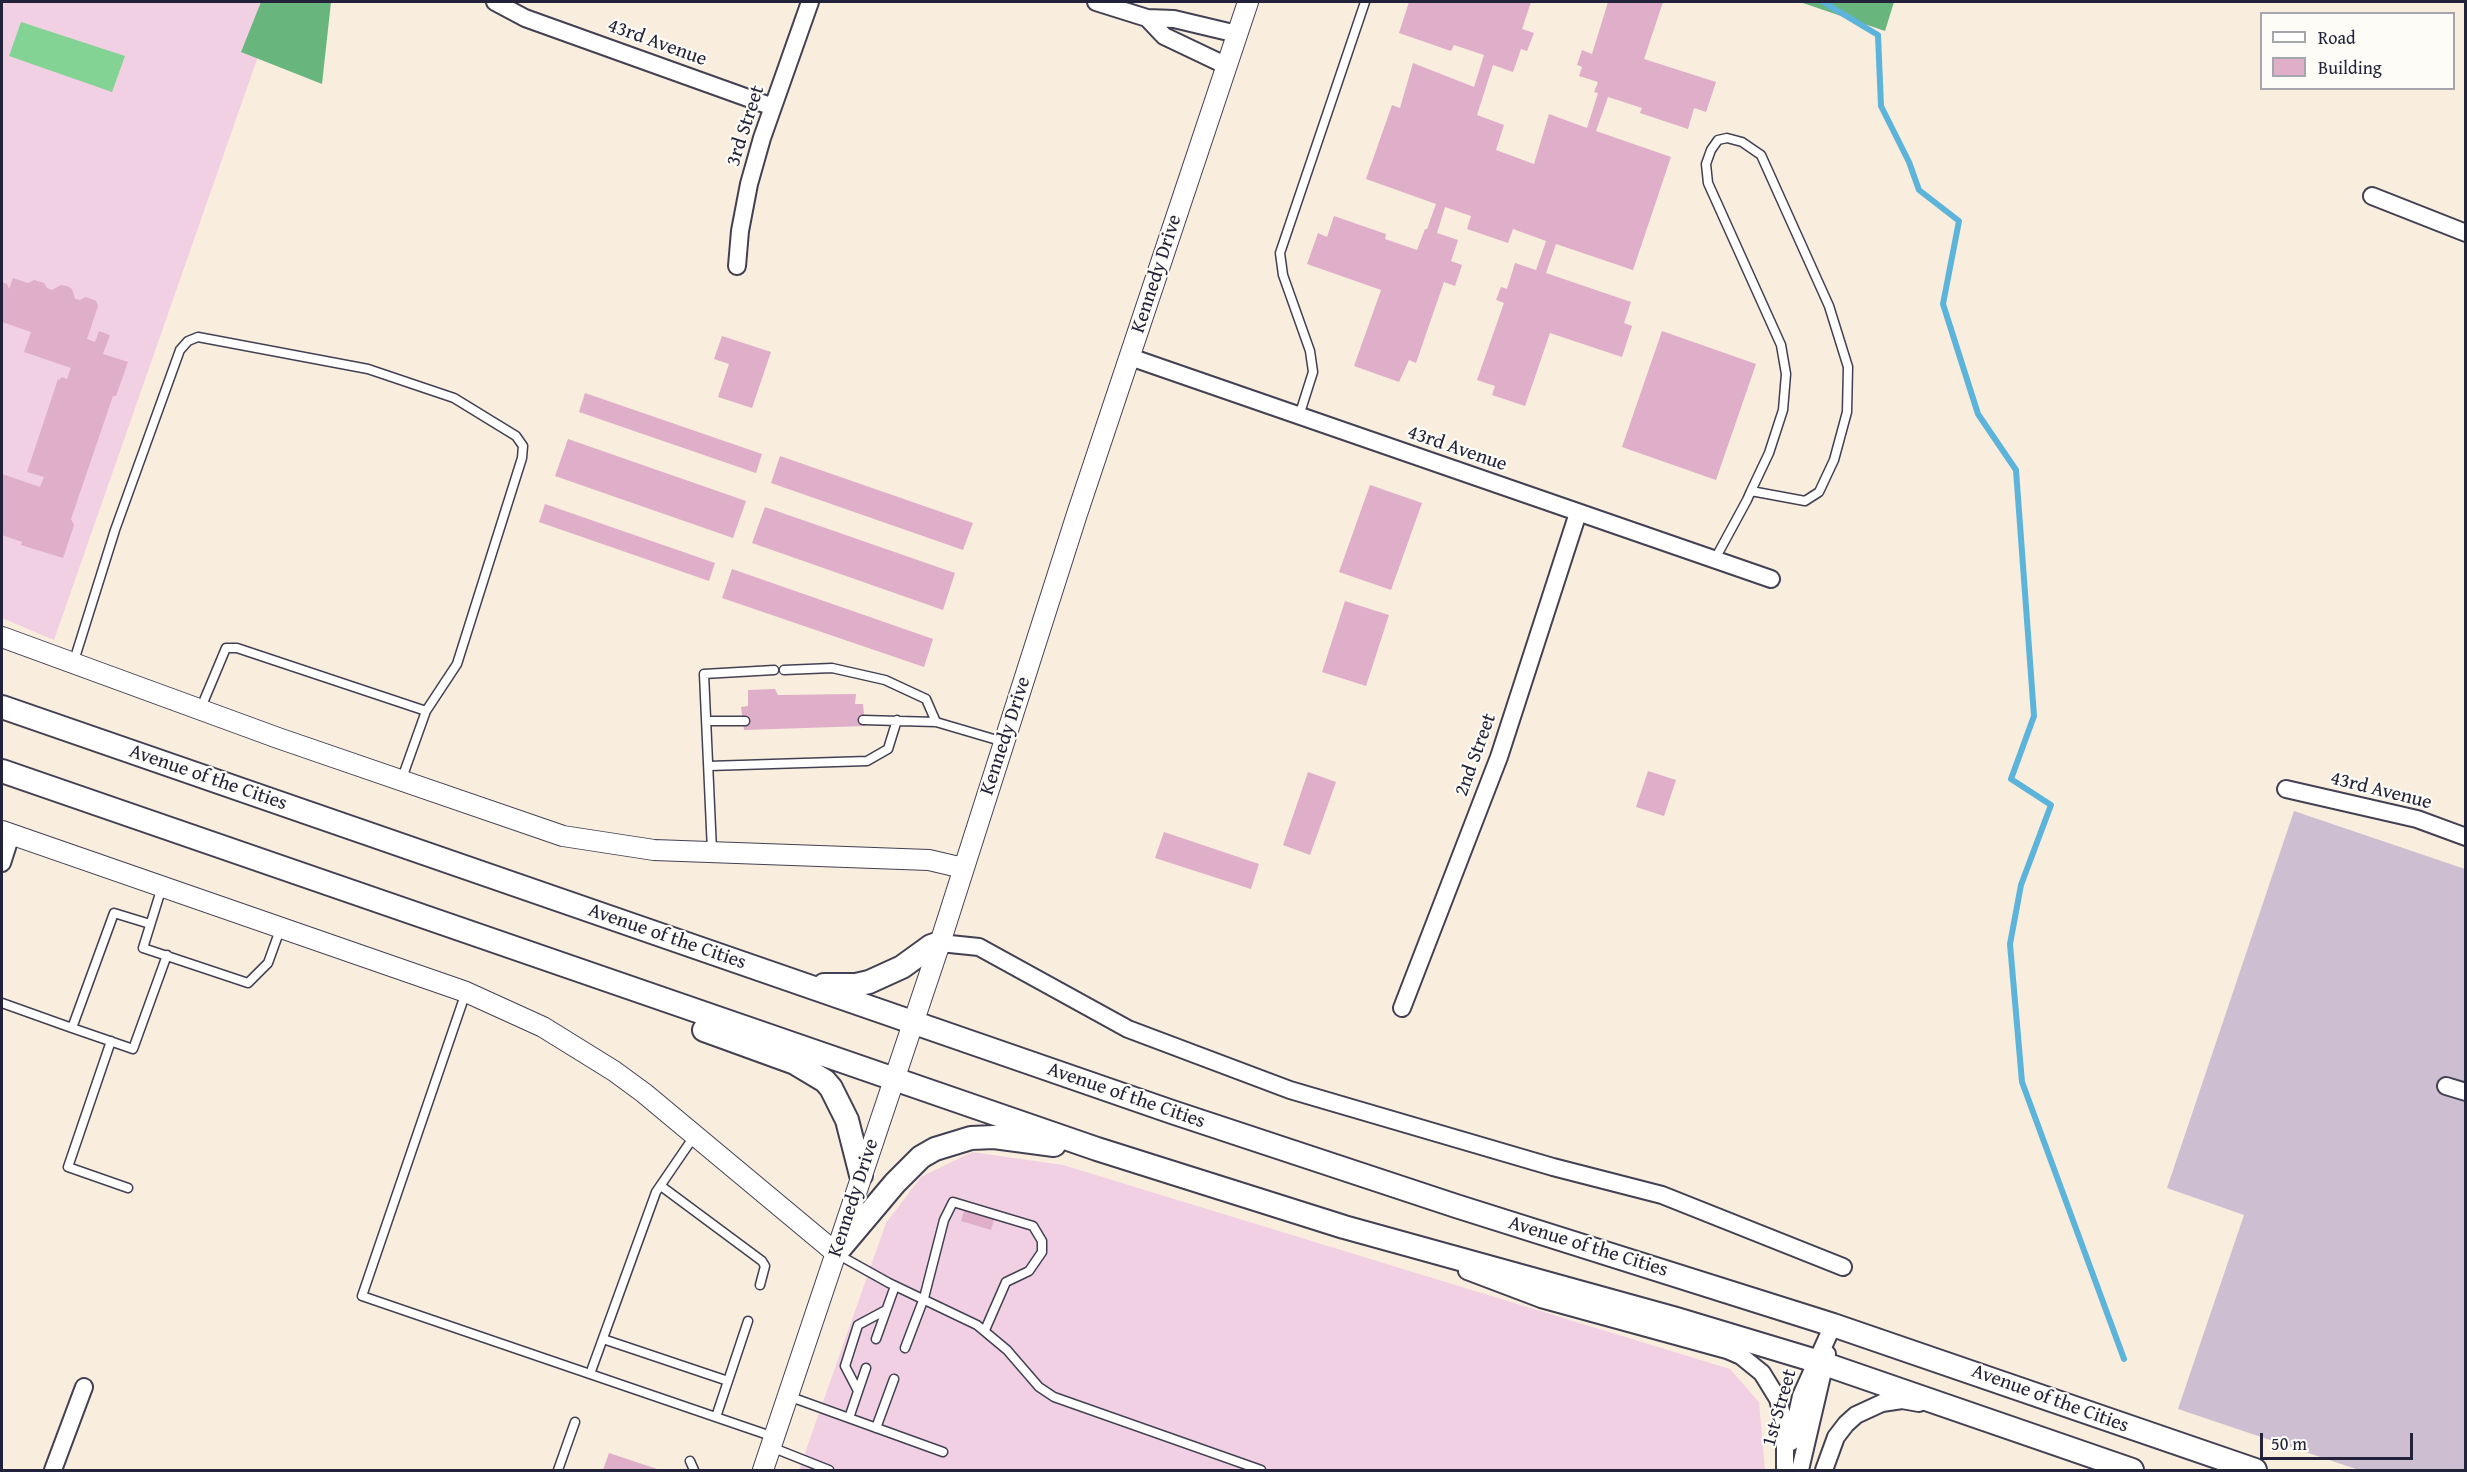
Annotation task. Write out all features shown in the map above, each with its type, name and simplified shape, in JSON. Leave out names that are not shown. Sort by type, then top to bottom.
[{"type":"main road","name":"Avenue of the Cities","points":[[2,707],[1316,1160],[1833,1326],[2255,1470]]},
{"type":"main road","name":"Avenue of the Cities","points":[[2,771],[1134,1161],[1385,1239],[1673,1318],[1820,1362],[2132,1470]]},
{"type":"main road","points":[[405,910],[556,977],[812,1071],[825,1081],[847,1120],[861,1175]]},
{"type":"main road","points":[[803,984],[839,986],[869,982],[902,967],[931,945],[940,943]]},
{"type":"main road","points":[[836,1253],[895,1183],[921,1157],[935,1149],[971,1138],[994,1137],[1044,1143],[1134,1161]]},
{"type":"street","name":"43rd Avenue","points":[[495,2],[525,18],[773,107]]},
{"type":"street","name":"3rd Street","points":[[737,266],[740,231],[749,184],[810,2]]},
{"type":"street","points":[[1096,2],[1147,18],[1174,20],[1237,34]]},
{"type":"street","name":"Kennedy Drive","points":[[763,1470],[940,943],[1248,2]]},
{"type":"street","points":[[1147,18],[1164,36],[1227,66]]},
{"type":"street","points":[[2372,196],[2466,233]]},
{"type":"street","name":"43rd Avenue","points":[[1130,357],[1771,579]]},
{"type":"street","name":"2nd Street","points":[[1402,1008],[1499,757],[1578,513]]},
{"type":"street","points":[[2,637],[200,710],[563,836],[654,850],[929,860],[963,868]]},
{"type":"street","name":"43rd Avenue","points":[[2286,789],[2417,819],[2466,837]]},
{"type":"street","points":[[2,863],[6,833],[281,926],[466,992],[523,1017],[577,1047],[644,1093],[836,1253]]},
{"type":"street","points":[[940,943],[979,947],[1128,1029],[1228,1068],[1377,1117],[1662,1195],[1843,1267]]},
{"type":"street","points":[[2446,1086],[2466,1092]]},
{"type":"street","points":[[1385,1239],[1541,1299],[1727,1350],[1741,1356],[1762,1373],[1778,1399],[1785,1427],[1785,1470]]},
{"type":"street","points":[[1800,1470],[1820,1362],[1833,1326]]},
{"type":"street","name":"1st Street","points":[[1785,1470],[1801,1396],[1820,1362]]},
{"type":"street","points":[[53,1470],[84,1387]]},
{"type":"street","points":[[1824,1470],[1836,1437],[1846,1424],[1867,1409],[1882,1403],[1902,1400],[1958,1409]]},
{"type":"lane","points":[[1299,416],[1313,372],[1310,351],[1283,275],[1280,253],[1365,2]]},
{"type":"lane","points":[[1715,559],[1769,453],[1783,410],[1786,374],[1781,345],[1708,183],[1706,164],[1718,140],[1727,138],[1742,142],[1761,155],[1829,306],[1848,367],[1847,412],[1834,460],[1819,492],[1805,501],[1751,491]]},
{"type":"lane","points":[[73,664],[115,530],[180,350],[188,341],[198,338],[368,369],[454,398],[516,436],[523,446],[522,458],[457,664],[426,711],[401,781]]},
{"type":"lane","points":[[200,710],[220,657],[226,648],[237,648],[426,711]]},
{"type":"lane","points":[[784,670],[832,668],[885,681],[926,699],[936,722]]},
{"type":"lane","points":[[712,851],[710,766],[704,674],[774,670]]},
{"type":"lane","points":[[863,720],[936,722],[1004,742]]},
{"type":"lane","points":[[710,766],[867,761],[888,749],[897,720]]},
{"type":"lane","points":[[707,721],[745,721]]},
{"type":"lane","points":[[162,886],[142,948],[248,983],[268,963],[281,926]]},
{"type":"lane","points":[[72,1028],[114,913],[150,924]]},
{"type":"lane","points":[[2,1003],[133,1049],[167,955]]},
{"type":"lane","points":[[466,992],[362,1296],[716,1417],[829,1470]]},
{"type":"lane","points":[[111,1041],[68,1167],[128,1188]]},
{"type":"lane","points":[[590,1374],[656,1192],[696,1135]]},
{"type":"lane","points":[[661,1186],[762,1261],[765,1266],[760,1285]]},
{"type":"lane","points":[[905,1348],[924,1298],[944,1220],[952,1202],[1033,1226],[1042,1241],[1042,1252],[1029,1271],[1006,1282],[985,1330]]},
{"type":"lane","points":[[836,1253],[895,1286],[924,1298],[985,1330],[1006,1350],[1023,1372],[1054,1397],[1261,1470]]},
{"type":"lane","points":[[876,1339],[895,1286]]},
{"type":"lane","points":[[858,1391],[845,1366],[858,1325],[886,1310]]},
{"type":"lane","points":[[716,1417],[748,1322]]},
{"type":"lane","points":[[603,1340],[728,1380]]},
{"type":"lane","points":[[849,1418],[866,1368]]},
{"type":"lane","points":[[876,1428],[894,1379]]},
{"type":"lane","points":[[788,1396],[943,1452]]},
{"type":"lane","points":[[558,1470],[575,1422]]},
{"type":"lane","points":[[690,1461],[694,1470]]},
{"type":"shaded area","points":[[2,2],[277,2],[54,640],[2,618]]},
{"type":"shaded area","points":[[2294,811],[2465,869],[2465,1470],[2359,1470],[2178,1409],[2244,1215],[2167,1188]]},
{"type":"shaded area","points":[[972,1152],[1063,1165],[1730,1369],[1759,1402],[1765,1470],[799,1470],[886,1223],[921,1177]]},
{"type":"green space","points":[[261,2],[331,2],[322,84],[241,52]]},
{"type":"green space","points":[[1800,2],[1894,2],[1885,31]]},
{"type":"green space","points":[[21,22],[125,56],[112,92],[9,56]]},
{"type":"building","points":[[1409,2],[1531,2],[1522,29],[1534,33],[1527,51],[1521,49],[1513,72],[1493,65],[1477,115],[1504,125],[1496,150],[1534,164],[1549,114],[1587,128],[1598,93],[1594,92],[1598,82],[1579,76],[1582,67],[1577,65],[1582,50],[1592,54],[1608,2],[1663,2],[1644,59],[1716,82],[1706,112],[1694,108],[1688,129],[1640,113],[1642,108],[1608,97],[1596,131],[1671,157],[1633,270],[1556,244],[1546,273],[1631,302],[1624,323],[1632,326],[1622,357],[1550,333],[1525,406],[1492,395],[1495,386],[1477,380],[1504,303],[1496,300],[1501,287],[1507,289],[1515,263],[1536,270],[1546,241],[1513,229],[1508,243],[1467,229],[1471,216],[1445,207],[1437,233],[1458,240],[1451,261],[1462,265],[1455,286],[1444,282],[1416,363],[1409,360],[1399,382],[1354,366],[1381,290],[1307,264],[1318,233],[1327,237],[1334,216],[1386,234],[1385,239],[1417,250],[1425,229],[1427,229],[1436,204],[1366,179],[1392,105],[1400,108],[1413,63],[1474,87],[1484,55],[1454,45],[1451,51],[1399,33]]},
{"type":"building","points":[[13,278],[28,283],[34,280],[44,283],[52,290],[61,285],[67,286],[72,289],[75,299],[80,300],[86,297],[96,301],[98,306],[87,339],[95,342],[99,331],[110,335],[103,354],[128,362],[116,396],[113,396],[71,519],[74,525],[63,558],[21,545],[22,542],[2,535],[2,474],[40,487],[44,477],[27,472],[58,379],[60,380],[61,377],[67,379],[71,368],[24,352],[31,332],[2,322],[2,282],[7,284],[9,289]]},
{"type":"building","points":[[1662,331],[1756,364],[1716,480],[1622,447]]},
{"type":"building","points":[[722,336],[771,352],[752,408],[718,397],[729,364],[714,359]]},
{"type":"building","points":[[585,393],[762,454],[756,473],[579,412]]},
{"type":"building","points":[[568,439],[746,501],[733,538],[555,476]]},
{"type":"building","points":[[780,456],[973,523],[963,550],[771,483]]},
{"type":"building","points":[[1370,485],[1422,503],[1391,590],[1339,572]]},
{"type":"building","points":[[545,504],[715,563],[709,581],[539,522]]},
{"type":"building","points":[[765,507],[955,573],[943,610],[752,543]]},
{"type":"building","points":[[732,569],[933,639],[924,667],[722,598]]},
{"type":"building","points":[[1345,601],[1389,615],[1366,686],[1322,672]]},
{"type":"building","points":[[775,689],[778,695],[856,694],[855,704],[863,704],[865,726],[744,730],[741,707],[748,706],[748,690]]},
{"type":"building","points":[[1648,771],[1676,780],[1664,816],[1636,807]]},
{"type":"building","points":[[1308,772],[1336,782],[1310,855],[1283,845]]},
{"type":"building","points":[[1164,832],[1259,864],[1251,889],[1155,858]]},
{"type":"building","points":[[965,1208],[995,1216],[991,1230],[961,1221]]},
{"type":"building","points":[[609,1453],[660,1470],[603,1470]]},
{"type":"waterway","points":[[1823,2],[1878,35],[1881,106],[1909,162],[1919,190],[1959,221],[1943,304],[1978,414],[2016,470],[2034,716],[2011,779],[2051,805],[2021,885],[2010,944],[2022,1082],[2124,1359]]}]
